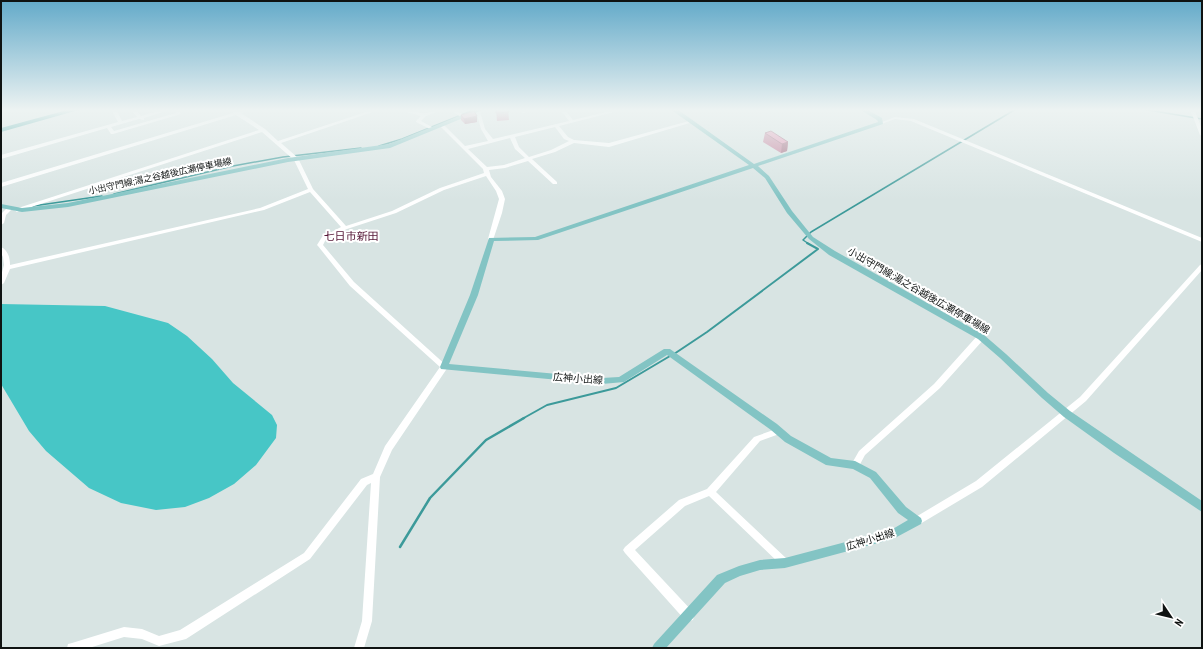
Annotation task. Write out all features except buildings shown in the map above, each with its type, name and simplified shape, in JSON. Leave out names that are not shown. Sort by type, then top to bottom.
[{"type":"main road","name":"小出守門線;湯之谷越後広瀬停車場線","points":[[1,206],[17,210],[98,200],[296,159],[390,146],[407,139]]},
{"type":"main road","name":"小出守門線;湯之谷越後広瀬停車場線","points":[[716,139],[754,166],[767,178],[789,212],[818,244],[981,338],[999,351],[1042,393],[1067,414],[1202,507]]},
{"type":"main road","points":[[444,367],[474,295],[491,239],[536,239],[834,139]]},
{"type":"main road","name":"広神小出線","points":[[444,367],[602,381],[621,380],[667,351],[788,439],[829,462],[855,465],[872,475],[902,510],[917,521],[893,534],[785,563],[760,565],[739,570],[721,579],[689,616],[658,648]]},
{"type":"street","points":[[1,157],[62,139]]},
{"type":"street","points":[[1,185],[151,139]]},
{"type":"street","points":[[17,210],[234,139]]},
{"type":"street","points":[[273,139],[296,159],[311,190],[345,228]]},
{"type":"street","points":[[277,143],[288,139]]},
{"type":"street","points":[[455,139],[486,172],[494,183],[502,199],[491,239]]},
{"type":"street","points":[[464,148],[503,139]]},
{"type":"street","points":[[513,139],[517,148],[555,183]]},
{"type":"street","points":[[569,139],[609,145],[629,139]]},
{"type":"street","points":[[959,139],[1202,240]]},
{"type":"street","points":[[359,648],[368,620],[376,477],[388,448],[444,367],[352,284],[320,245],[324,238],[345,228],[394,212],[442,189],[486,172],[553,151],[573,141]]},
{"type":"street","points":[[7,268],[262,209],[311,190]]},
{"type":"street","points":[[1,223],[3,215],[9,209]]},
{"type":"street","points":[[1,249],[7,256],[7,268],[1,283]]},
{"type":"street","points":[[917,521],[979,484],[1067,414],[1083,399],[1202,266]]},
{"type":"street","points":[[855,465],[862,453],[937,386],[981,338]]},
{"type":"street","points":[[689,616],[628,550],[682,503],[710,492],[757,439],[778,431]]},
{"type":"street","points":[[72,648],[124,632],[142,634],[159,641],[182,635],[307,556],[364,482],[376,477]]},
{"type":"street","points":[[710,492],[785,563]]},
{"type":"shaded area","points":[[1,304],[105,306],[168,323],[187,336],[212,359],[233,383],[272,415],[277,425],[276,438],[256,465],[234,484],[209,498],[185,507],[156,510],[121,503],[89,488],[46,451],[29,431],[1,384]]},
{"type":"waterway","points":[[379,146],[401,139]]},
{"type":"waterway","points":[[809,244],[803,240],[811,232],[966,139]]},
{"type":"waterway","points":[[114,194],[233,166],[283,157],[361,148]]},
{"type":"waterway","points":[[33,206],[102,196]]},
{"type":"waterway","points":[[674,354],[707,332],[818,249],[807,243]]},
{"type":"waterway","points":[[522,419],[547,405],[616,388],[670,356]]},
{"type":"waterway","points":[[400,547],[430,498],[486,440],[524,418]]},
{"type":"district","name":"七日市新田","points":[[351,236]]}]
